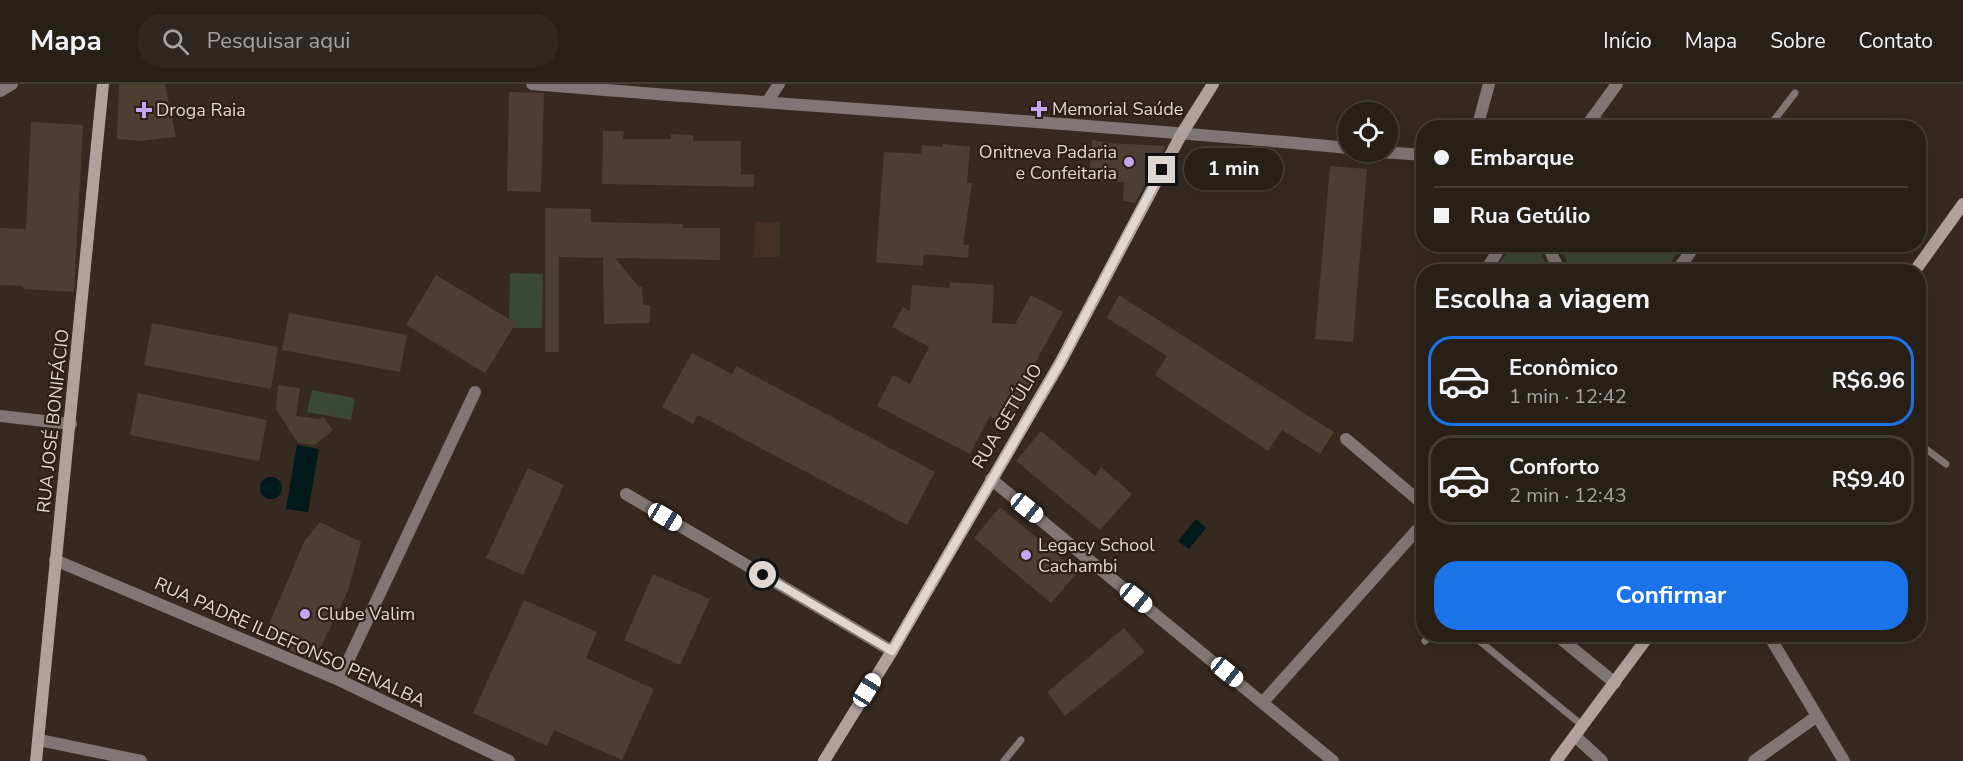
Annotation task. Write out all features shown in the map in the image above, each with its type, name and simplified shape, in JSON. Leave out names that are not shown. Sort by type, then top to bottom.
[{"type":"street","points":[[0,91],[12,84]]},
{"type":"street","name":"RUA JOSÉ BONIFÁCIO","points":[[36,761],[103,84]]},
{"type":"street","points":[[532,84],[627,88],[767,102],[1181,135],[1236,137],[1338,147]]},
{"type":"street","points":[[767,102],[779,84]]},
{"type":"street","name":"RUA GETÚLIO","points":[[824,761],[892,651],[1060,363],[1181,135],[1213,84]]},
{"type":"street","points":[[1479,120],[1489,84]]},
{"type":"street","points":[[1590,120],[1617,84]]},
{"type":"street","points":[[1398,153],[1416,154]]},
{"type":"street","points":[[1920,264],[1963,204]]},
{"type":"street","points":[[339,680],[475,392]]},
{"type":"street","points":[[0,416],[71,424]]},
{"type":"street","points":[[1346,439],[1416,498]]},
{"type":"street","points":[[991,479],[1333,761]]},
{"type":"street","points":[[626,494],[892,651]]},
{"type":"street","points":[[1263,702],[1416,531]]},
{"type":"street","name":"RUA PADRE ILDEFONSO PENALBA","points":[[55,560],[339,680],[509,761]]},
{"type":"street","points":[[1565,642],[1615,682]]},
{"type":"street","points":[[1556,761],[1644,642]]},
{"type":"street","points":[[1773,642],[1844,761]]},
{"type":"street","points":[[1754,761],[1817,716]]},
{"type":"street","points":[[1575,736],[1602,761]]},
{"type":"street","points":[[39,740],[141,761]]},
{"type":"lane","points":[[1774,120],[1795,93]]},
{"type":"lane","points":[[1926,449],[1946,464]]},
{"type":"lane","points":[[1481,642],[1583,726]]},
{"type":"lane","points":[[1004,761],[1022,740]]},
{"type":"shaded area","points":[[755,222],[780,222],[780,257],[754,257]]},
{"type":"green space","points":[[1507,252],[1540,252],[1546,264],[1500,264]]},
{"type":"green space","points":[[1562,252],[1678,252],[1670,264],[1568,264]]},
{"type":"green space","points":[[510,273],[543,274],[542,328],[509,328]]},
{"type":"green space","points":[[312,390],[355,398],[351,420],[307,412]]},
{"type":"water","points":[[297,445],[319,449],[308,512],[286,509]]},
{"type":"water","points":[[271,477],[279,480],[282,488],[279,496],[271,499],[263,496],[260,488],[263,480]]},
{"type":"water","points":[[1196,519],[1206,528],[1189,549],[1178,541]]},
{"type":"building","name":"Droga Raia","points":[[119,84],[165,84],[176,137],[140,141],[117,139]]},
{"type":"building","points":[[509,92],[544,93],[541,192],[507,191]]},
{"type":"building","points":[[31,122],[83,125],[74,292],[23,289],[23,286],[0,285],[0,228],[26,229]]},
{"type":"building","points":[[603,131],[624,131],[623,139],[671,139],[671,134],[693,135],[693,141],[741,141],[741,174],[754,175],[754,187],[602,184]]},
{"type":"building","points":[[1092,140],[1166,146],[1135,203],[1123,201],[1124,182],[1089,180]]},
{"type":"building","points":[[943,144],[970,147],[967,183],[972,183],[963,245],[969,245],[968,258],[924,254],[923,266],[876,262],[884,152],[921,154],[922,145],[942,147]]},
{"type":"building","points":[[1330,166],[1367,169],[1353,342],[1315,339]]},
{"type":"building","points":[[545,208],[591,209],[591,222],[683,224],[683,228],[720,228],[720,260],[615,258],[639,287],[642,287],[643,305],[650,305],[650,323],[604,324],[603,258],[559,257],[559,352],[545,352]]},
{"type":"building","points":[[436,275],[516,323],[485,373],[406,325]]},
{"type":"building","points":[[950,282],[994,285],[992,323],[1015,324],[1031,295],[1063,312],[1029,374],[1034,377],[1008,426],[990,416],[970,454],[877,406],[893,375],[910,384],[929,347],[892,327],[903,307],[910,311],[912,285],[949,288]]},
{"type":"building","points":[[1119,295],[1334,432],[1320,454],[1282,430],[1268,451],[1155,375],[1167,356],[1107,318]]},
{"type":"building","points":[[289,313],[407,335],[400,372],[282,350]]},
{"type":"building","points":[[152,323],[278,347],[271,389],[144,365]]},
{"type":"building","points":[[692,353],[732,374],[736,366],[935,472],[907,525],[698,415],[693,424],[662,407]]},
{"type":"building","points":[[278,385],[300,388],[296,416],[319,419],[323,417],[333,430],[315,445],[298,443],[276,409]]},
{"type":"building","points":[[138,393],[267,420],[259,461],[130,435]]},
{"type":"building","points":[[1041,431],[1095,476],[1101,467],[1132,494],[1100,530],[1016,461]]},
{"type":"building","points":[[528,468],[564,485],[523,575],[486,558]]},
{"type":"building","name":"Legacy School Cachambi","points":[[1000,507],[1078,572],[1051,603],[974,538]]},
{"type":"building","name":"Clube Valim","points":[[320,522],[361,542],[348,591],[314,661],[263,638],[305,540]]},
{"type":"building","points":[[653,574],[710,599],[680,665],[624,640]]},
{"type":"building","points":[[524,600],[597,632],[586,658],[654,689],[622,760],[554,730],[547,746],[473,713]]},
{"type":"building","points":[[1124,628],[1145,652],[1065,716],[1047,692]]},
{"type":"place","name":"Memorial Saúde","points":[[1039,109]]},
{"type":"place","name":"Droga Raia","points":[[144,110]]},
{"type":"place","name":"Onitneva Padaria e Confeitaria","points":[[1129,162]]},
{"type":"place","name":"Legacy School Cachambi","points":[[1026,555]]},
{"type":"place","name":"Clube Valim","points":[[305,614]]},
{"type":"route","points":[[763,575],[892,651],[1060,363],[1162,170]]}]
